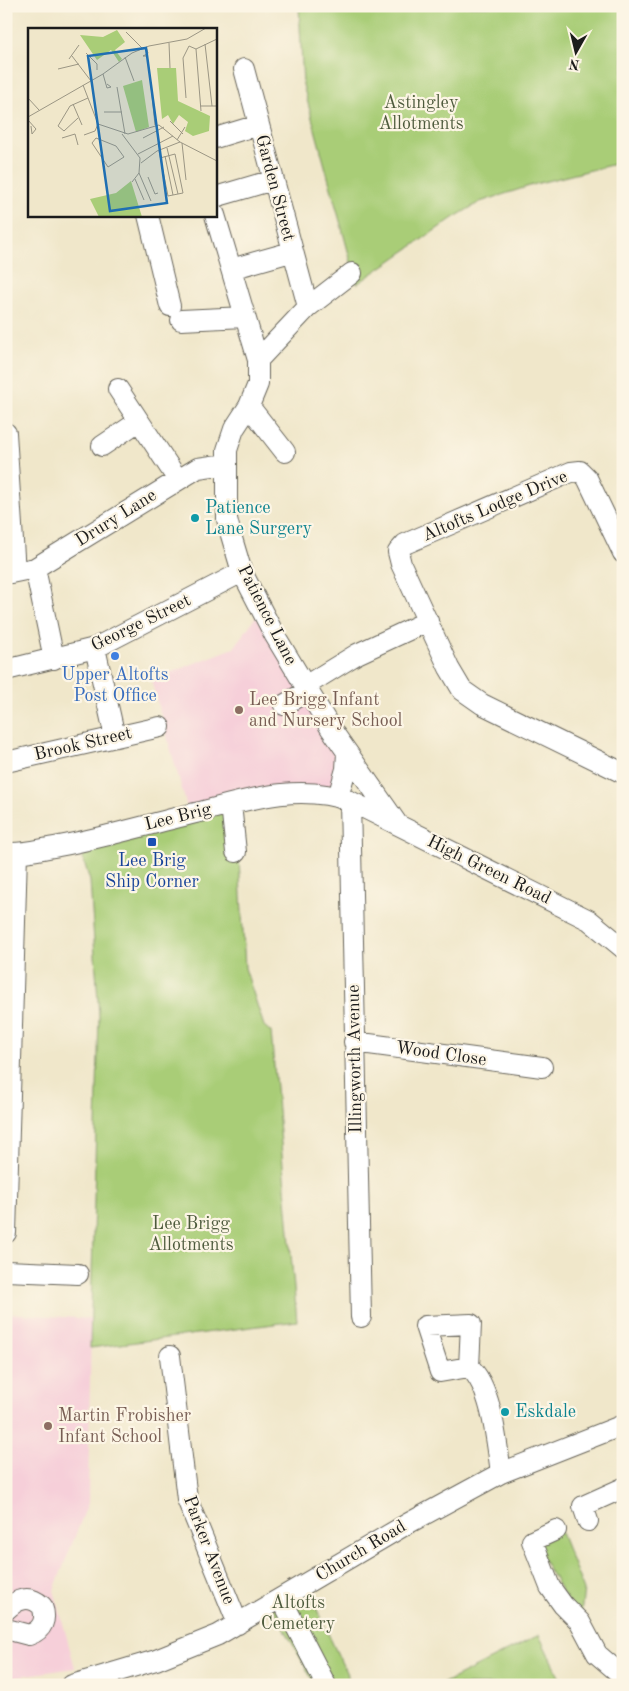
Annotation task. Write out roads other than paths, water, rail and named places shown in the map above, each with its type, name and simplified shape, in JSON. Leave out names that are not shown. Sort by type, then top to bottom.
[{"type":"street","name":"Garden Street","points":[[244,69],[291,252],[308,307]]},
{"type":"street","points":[[216,138],[258,125]]},
{"type":"street","points":[[216,197],[273,180]]},
{"type":"street","points":[[148,216],[176,313],[245,317]]},
{"type":"street","name":"Patience Lane","points":[[215,216],[258,360],[258,384],[249,406],[240,416],[230,440],[226,464],[227,520],[242,572],[274,634],[306,689],[347,753],[397,824]]},
{"type":"street","points":[[231,269],[291,252]]},
{"type":"street","points":[[258,360],[308,307],[352,273]]},
{"type":"street","points":[[118,389],[178,480]]},
{"type":"street","points":[[249,406],[285,452]]},
{"type":"street","points":[[102,446],[140,421]]},
{"type":"street","points":[[6,433],[8,490],[19,572],[54,659]]},
{"type":"street","name":"Drury Lane","points":[[19,572],[198,468],[226,464]]},
{"type":"street","name":"Altofts Lodge Drive","points":[[623,553],[587,478],[580,471],[571,472],[405,544],[398,552],[401,564],[449,668],[462,690],[482,704],[623,773]]},
{"type":"street","name":"George Street","points":[[6,670],[95,648],[242,572]]},
{"type":"street","points":[[284,704],[357,654],[428,621]]},
{"type":"street","points":[[95,648],[115,737]]},
{"type":"street","name":"Brook Street","points":[[6,762],[160,727]]},
{"type":"street","points":[[344,799],[347,753]]},
{"type":"street","name":"Lee Brig","points":[[12,853],[78,842],[231,804],[282,794],[305,792],[344,799]]},
{"type":"street","name":"High Green Road","points":[[344,799],[589,920],[622,945]]},
{"type":"street","name":"Illingworth Avenue","points":[[344,799],[354,1042],[361,1317]]},
{"type":"street","points":[[231,804],[236,852]]},
{"type":"street","points":[[6,1233],[12,853]]},
{"type":"street","name":"Wood Close","points":[[354,1042],[534,1062]]},
{"type":"street","points":[[6,1271],[78,1274]]},
{"type":"street","name":"Parker Avenue","points":[[170,1356],[187,1499],[238,1624]]},
{"type":"street","points":[[469,1368],[476,1373],[485,1396],[495,1431],[501,1473]]},
{"type":"street","name":"Church Road","points":[[72,1685],[196,1645],[238,1624],[407,1524],[501,1473],[623,1425]]},
{"type":"street","points":[[588,1521],[583,1506],[623,1488]]},
{"type":"street","points":[[556,1530],[532,1541],[550,1587],[580,1622],[597,1654],[621,1674]]},
{"type":"street","points":[[281,1598],[326,1685]]},
{"type":"street","points":[[6,1610],[19,1600],[31,1600],[42,1606],[44,1618],[40,1629],[30,1635],[6,1629]]},
{"type":"place","name":"Patience Lane Surgery","points":[[195,518]]},
{"type":"place","name":"Upper Altofts Post Office","points":[[115,656]]},
{"type":"place","name":"Lee Brigg Infant and Nursery School","points":[[239,710]]},
{"type":"place","name":"Lee Brig Ship Corner","points":[[152,842]]},
{"type":"place","name":"Eskdale","points":[[505,1412]]},
{"type":"place","name":"Martin Frobisher Infant School","points":[[48,1426]]},
{"type":"park label","name":"Astingley Allotments","points":[[421,113]]},
{"type":"park label","name":"Lee Brigg Allotments","points":[[191,1234]]},
{"type":"park label","name":"Altofts Cemetery","points":[[298,1614]]}]
